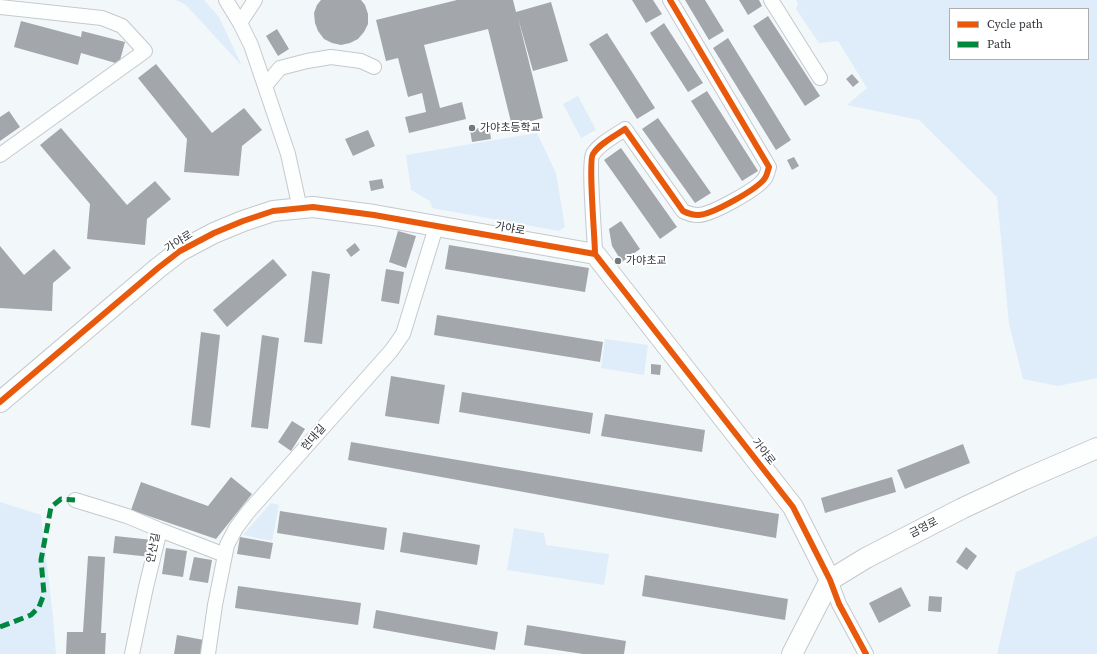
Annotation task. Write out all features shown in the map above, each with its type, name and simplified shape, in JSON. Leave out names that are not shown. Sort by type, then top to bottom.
[{"type":"street","points":[[226,0],[251,45],[288,154],[300,209]]},
{"type":"street","points":[[240,23],[255,0]]},
{"type":"street","points":[[595,254],[591,169],[592,155],[601,146],[625,129],[683,211],[697,215],[712,212],[726,206],[759,184],[765,178],[769,167],[670,0]]},
{"type":"street","points":[[771,0],[820,78]]},
{"type":"street","points":[[0,7],[102,18],[122,26],[145,51],[0,155]]},
{"type":"street","points":[[265,86],[280,68],[307,61],[331,58],[362,61],[374,67]]},
{"type":"street","name":"가야로","points":[[0,402],[180,251],[214,233],[273,211],[313,207],[374,215],[595,254],[793,507],[830,580],[839,604],[866,654]]},
{"type":"street","name":"현대길","points":[[208,654],[215,605],[227,545],[236,528],[248,512],[391,351],[403,334],[436,227]]},
{"type":"street","name":"금영로","points":[[830,580],[866,558],[963,508],[1097,448]]},
{"type":"street","name":"안산길","points":[[75,500],[127,516],[160,530],[132,654]]},
{"type":"street","points":[[160,530],[225,555]]},
{"type":"street","points":[[792,654],[830,580]]},
{"type":"shaded area","points":[[176,0],[204,0],[219,17],[242,66],[186,5]]},
{"type":"shaded area","points":[[796,0],[1097,0],[1097,378],[1058,386],[1023,379],[1009,324],[997,197],[919,120],[847,105],[867,88],[838,41],[819,43],[796,9],[798,4]]},
{"type":"shaded area","points":[[578,96],[596,130],[581,138],[563,104]]},
{"type":"shaded area","points":[[537,133],[556,173],[565,227],[559,231],[432,208],[430,201],[411,190],[406,155]]},
{"type":"shaded area","points":[[605,339],[648,345],[644,375],[601,368]]},
{"type":"shaded area","points":[[0,502],[41,515],[56,654],[0,654]]},
{"type":"shaded area","points":[[271,503],[279,505],[272,541],[243,535]]},
{"type":"shaded area","points":[[514,528],[544,533],[546,545],[609,554],[604,585],[507,570]]},
{"type":"shaded area","points":[[1097,536],[1097,654],[997,654],[1016,572]]},
{"type":"building","points":[[321,0],[361,0],[365,5],[368,14],[368,24],[358,39],[341,45],[324,39],[318,31],[314,13]]},
{"type":"building","points":[[457,0],[513,0],[516,12],[551,2],[568,61],[533,71],[518,18],[543,118],[512,126],[488,29],[424,45],[440,108],[462,102],[466,119],[409,133],[405,117],[426,112],[422,93],[408,97],[398,58],[386,61],[376,20]]},
{"type":"building","points":[[632,0],[653,0],[662,14],[646,23]]},
{"type":"building","points":[[685,0],[705,0],[724,31],[709,40]]},
{"type":"building","points":[[739,0],[759,0],[762,6],[748,15]]},
{"type":"building","points":[[768,16],[820,96],[805,106],[753,26]]},
{"type":"building","points":[[21,21],[81,37],[82,31],[125,42],[119,64],[81,53],[78,65],[14,47]]},
{"type":"building","points":[[664,23],[703,83],[688,92],[650,33]]},
{"type":"building","points":[[277,29],[289,49],[278,56],[266,36]]},
{"type":"building","points":[[607,33],[655,108],[637,119],[589,44]]},
{"type":"building","points":[[728,38],[791,140],[776,150],[713,48]]},
{"type":"building","points":[[156,64],[212,133],[244,108],[262,130],[242,146],[239,176],[184,172],[187,139],[138,78]]},
{"type":"building","points":[[852,74],[859,82],[853,87],[846,79]]},
{"type":"building","points":[[707,91],[758,171],[742,181],[691,101]]},
{"type":"building","points":[[9,111],[20,127],[0,141],[0,117]]},
{"type":"building","points":[[658,118],[711,193],[695,203],[642,129]]},
{"type":"building","points":[[489,126],[491,139],[472,142],[470,130]]},
{"type":"building","points":[[61,128],[127,205],[155,181],[171,199],[147,219],[145,245],[87,239],[90,204],[40,145]]},
{"type":"building","points":[[368,130],[375,146],[353,156],[345,139]]},
{"type":"building","points":[[621,148],[677,227],[660,239],[604,160]]},
{"type":"building","points":[[794,157],[799,166],[792,170],[787,160]]},
{"type":"building","points":[[382,179],[384,188],[371,191],[369,181]]},
{"type":"building","points":[[621,221],[640,249],[622,262],[612,246],[609,229]]},
{"type":"building","points":[[398,231],[416,236],[406,268],[389,262]]},
{"type":"building","points":[[355,243],[360,250],[351,257],[346,250]]},
{"type":"building","points":[[449,245],[589,268],[585,292],[445,269]]},
{"type":"building","points":[[0,246],[24,275],[54,249],[71,268],[53,283],[52,311],[0,308]]},
{"type":"building","points":[[273,259],[287,275],[227,327],[213,310]]},
{"type":"building","points":[[386,269],[404,272],[399,304],[381,301]]},
{"type":"building","points":[[312,271],[330,274],[322,344],[304,342]]},
{"type":"building","points":[[437,315],[603,342],[600,362],[434,335]]},
{"type":"building","points":[[201,332],[220,335],[210,428],[191,425]]},
{"type":"building","points":[[262,335],[279,338],[268,429],[251,427]]},
{"type":"building","points":[[651,364],[661,365],[660,375],[651,374]]},
{"type":"building","points":[[391,376],[445,385],[439,424],[385,416]]},
{"type":"building","points":[[462,392],[593,413],[590,434],[459,412]]},
{"type":"building","points":[[605,414],[705,430],[702,452],[601,436]]},
{"type":"building","points":[[292,421],[305,429],[291,451],[278,442]]},
{"type":"building","points":[[351,442],[779,514],[776,538],[348,460]]},
{"type":"building","points":[[963,444],[970,463],[905,489],[897,470]]},
{"type":"building","points":[[231,477],[252,494],[216,539],[131,510],[141,482],[208,506]]},
{"type":"building","points":[[892,477],[896,492],[825,513],[821,498]]},
{"type":"building","points":[[280,511],[387,528],[384,550],[277,533]]},
{"type":"building","points":[[403,532],[480,545],[477,565],[400,552]]},
{"type":"building","points":[[115,536],[153,540],[151,557],[113,553]]},
{"type":"building","points":[[240,537],[273,543],[270,559],[237,554]]},
{"type":"building","points":[[966,547],[977,556],[967,570],[956,562]]},
{"type":"building","points":[[166,548],[187,551],[183,577],[162,574]]},
{"type":"building","points":[[88,556],[105,557],[101,633],[106,633],[105,654],[66,654],[67,632],[83,632]]},
{"type":"building","points":[[194,557],[212,560],[208,583],[189,580]]},
{"type":"building","points":[[645,575],[788,599],[785,620],[642,596]]},
{"type":"building","points":[[238,586],[361,603],[358,625],[235,608]]},
{"type":"building","points":[[901,587],[911,606],[879,623],[869,603]]},
{"type":"building","points":[[929,596],[942,597],[941,612],[928,611]]},
{"type":"building","points":[[376,610],[498,632],[495,650],[373,628]]},
{"type":"building","points":[[527,625],[626,641],[624,654],[583,654],[524,645]]},
{"type":"building","points":[[177,635],[204,640],[202,654],[174,654]]},
{"type":"marked path","points":[[0,627],[31,615],[39,607],[44,594],[41,560],[51,507],[61,499],[75,500]]},
{"type":"cycle path","points":[[595,254],[591,185],[593,154],[604,143],[625,129],[683,211],[690,214],[704,214],[734,201],[761,183],[768,171],[769,167],[670,0]]},
{"type":"cycle path","points":[[0,402],[180,251],[214,233],[273,211],[313,207],[374,215],[595,254],[793,507],[830,580],[839,604],[866,654]]},
{"type":"place","name":"가야초등학교","points":[[472,128]]},
{"type":"place","name":"가야초교","points":[[618,261]]}]
